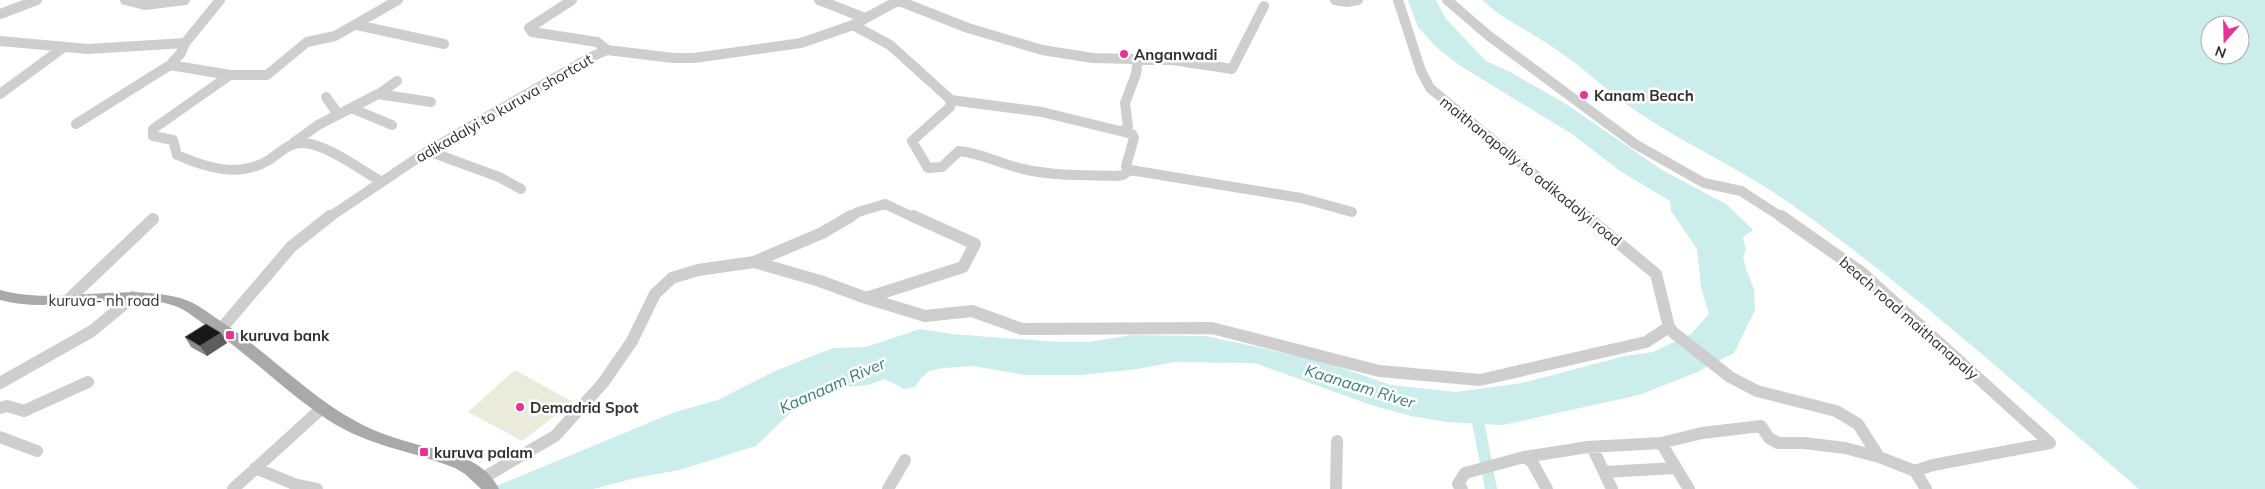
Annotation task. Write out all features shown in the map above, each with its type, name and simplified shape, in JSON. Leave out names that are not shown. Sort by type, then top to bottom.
[{"type":"main road","name":"kuruva- nh road","points":[[0,295],[12,299],[39,300],[153,297],[182,304],[222,328],[322,408],[353,427],[398,446],[454,459],[470,467],[486,483]]},
{"type":"street","points":[[0,14],[37,0]]},
{"type":"street","points":[[125,0],[145,5],[185,0]]},
{"type":"street","points":[[76,124],[170,65],[181,54],[185,43],[220,0]]},
{"type":"street","points":[[170,65],[230,75],[267,76],[307,42],[335,36],[398,0]]},
{"type":"street","points":[[572,0],[529,28],[532,32],[597,42],[607,50]]},
{"type":"street","points":[[819,0],[865,18]]},
{"type":"street","points":[[898,0],[957,25],[1033,47],[1092,58],[1130,60],[1154,58],[1232,69],[1264,6]]},
{"type":"street","name":"adikadalyi to kuruva shortcut","points":[[222,328],[291,247],[314,226],[428,152],[591,57],[607,50],[673,58],[727,55],[801,43],[853,25],[898,0]]},
{"type":"street","points":[[1335,0],[1347,2],[1358,0]]},
{"type":"street","name":"maithanapally to adikadalyi road","points":[[1398,0],[1421,70],[1430,88],[1656,274],[1672,330]]},
{"type":"street","name":"beach road maithanapaly","points":[[1447,0],[1489,36],[1635,144],[1704,183],[1741,191],[1811,235],[1861,272],[2050,443],[1933,465],[1915,471]]},
{"type":"street","points":[[357,25],[444,44]]},
{"type":"street","points":[[853,25],[890,45],[951,100],[1042,112],[1132,134],[1134,138],[1126,166],[1130,170],[1301,198],[1352,212]]},
{"type":"street","points":[[0,41],[88,49],[185,43]]},
{"type":"street","points":[[0,94],[64,47]]},
{"type":"street","points":[[1123,131],[1128,126],[1126,103],[1136,74],[1138,58]]},
{"type":"street","points":[[230,75],[153,129],[153,136],[173,140],[177,154],[188,160],[218,169],[239,172],[267,161],[318,125],[379,94],[397,81]]},
{"type":"street","points":[[379,94],[430,102]]},
{"type":"street","points":[[326,97],[338,114]]},
{"type":"street","points":[[951,100],[950,107],[912,141],[928,168],[936,170],[942,168],[959,151],[999,160],[1022,169],[1048,173],[1116,176],[1123,175],[1130,170]]},
{"type":"street","points":[[351,108],[378,121],[392,125]]},
{"type":"street","points":[[289,145],[304,142],[382,182]]},
{"type":"street","points":[[428,152],[499,177],[521,189]]},
{"type":"street","points":[[486,483],[555,436],[603,383],[632,341],[655,294],[672,278],[698,270],[754,262],[822,233],[858,212],[884,204],[976,244],[963,267],[866,298]]},
{"type":"street","points":[[69,299],[153,219]]},
{"type":"street","points":[[754,262],[820,281],[866,298],[925,316],[972,311],[1022,329],[1212,328],[1379,370],[1480,380],[1646,342],[1672,330],[1730,377],[1756,391],[1836,410],[1858,424],[1879,457]]},
{"type":"street","points":[[0,383],[92,331],[133,297]]},
{"type":"street","points":[[0,408],[7,406],[24,411],[88,382]]},
{"type":"street","points":[[233,489],[322,408]]},
{"type":"street","points":[[1462,489],[1458,484],[1464,473],[1524,457],[1592,447],[1661,443],[1702,433],[1762,426],[1769,438],[1778,443],[1804,442],[1844,448],[1879,457],[1915,471],[1926,489]]},
{"type":"street","points":[[0,437],[37,451]]},
{"type":"street","points":[[1336,489],[1337,441]]},
{"type":"street","points":[[1661,443],[1689,489]]},
{"type":"street","points":[[1592,447],[1612,489]]},
{"type":"street","points":[[1524,457],[1532,462],[1547,489]]},
{"type":"street","points":[[888,489],[905,460]]},
{"type":"street","points":[[255,468],[294,484],[317,489]]},
{"type":"street","points":[[1604,472],[1676,468]]},
{"type":"shaded area","name":"Demadrid Spot","points":[[515,370],[573,402],[522,441],[468,412]]},
{"type":"water","name":"Kaanaam River","points":[[1408,0],[1436,0],[1446,19],[1486,61],[1510,72],[1566,104],[1662,170],[1726,204],[1753,230],[1743,237],[1746,250],[1743,256],[1754,289],[1755,310],[1734,353],[1695,373],[1639,395],[1503,425],[1446,422],[1411,416],[1371,405],[1255,363],[1174,362],[1137,369],[1082,375],[1025,375],[973,366],[944,368],[929,371],[915,387],[904,389],[885,379],[868,385],[846,387],[794,409],[756,446],[679,470],[635,478],[593,489],[489,489],[675,412],[718,400],[775,371],[833,348],[866,347],[920,329],[952,334],[1058,342],[1089,342],[1132,335],[1206,336],[1321,361],[1391,385],[1456,392],[1522,383],[1625,356],[1653,352],[1691,334],[1709,314],[1701,287],[1697,249],[1671,211],[1670,201],[1620,171],[1572,134],[1459,65],[1436,47],[1418,27]]},
{"type":"water","points":[[1482,0],[2265,0],[2265,489],[2139,489],[1925,307],[1837,237],[1773,192],[1639,113],[1565,55]]},
{"type":"building","points":[[206,324],[221,333],[200,346],[185,337]]},
{"type":"waterway","points":[[1476,411],[1491,489]]},
{"type":"place","name":"Anganwadi","points":[[1124,54]]},
{"type":"place","name":"Kanam Beach","points":[[1584,95]]},
{"type":"place","name":"kuruva bank","points":[[230,335]]},
{"type":"place","name":"Demadrid Spot","points":[[520,407]]},
{"type":"place","name":"kuruva palam","points":[[424,452]]}]
